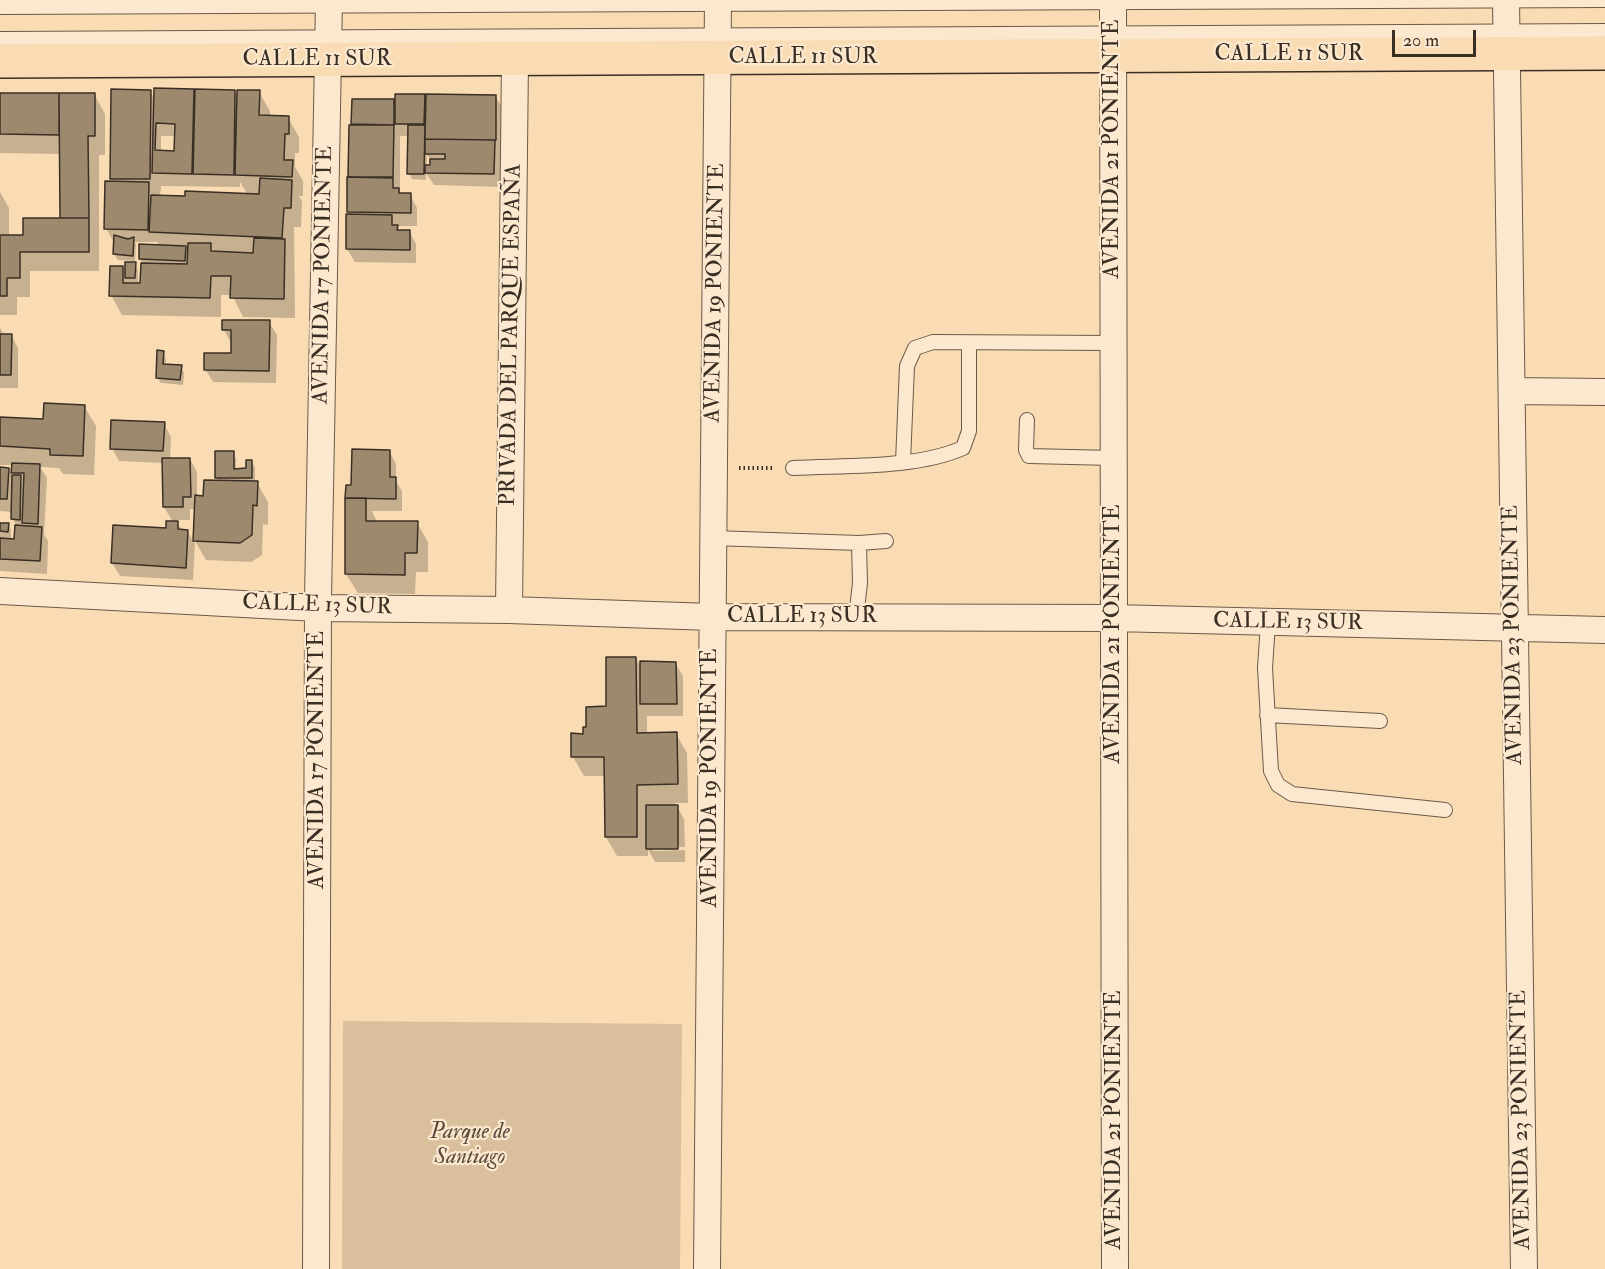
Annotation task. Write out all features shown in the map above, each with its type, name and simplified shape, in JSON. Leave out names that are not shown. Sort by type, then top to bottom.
[{"type":"main road","name":"CALLE 11 SUR","points":[[0,61],[328,49],[515,59],[718,47],[1506,42],[1605,53]]},
{"type":"street","name":"AVENIDA 23 PONIENTE","points":[[1506,0],[1524,1269]]},
{"type":"street","name":"AVENIDA 21 PONIENTE","points":[[1113,1],[1115,1269]]},
{"type":"street","name":"AVENIDA 19 PONIENTE","points":[[707,1269],[718,2]]},
{"type":"street","name":"AVENIDA 17 PONIENTE","points":[[316,1269],[318,608],[328,3]]},
{"type":"street","name":"PRIVADA DEL PARQUE ESPAÑA","points":[[509,610],[515,59]]},
{"type":"street","points":[[1512,391],[1605,392]]},
{"type":"street","name":"CALLE 13 SUR","points":[[0,591],[318,608],[509,610],[712,617],[1113,618],[1605,630]]},
{"type":"lane","points":[[0,7],[328,3],[1605,0]]},
{"type":"lane","points":[[1506,42],[1605,31]]},
{"type":"lane","points":[[0,39],[328,49],[718,47]]},
{"type":"lane","points":[[903,462],[907,366],[915,348],[933,342],[1113,343]]},
{"type":"lane","points":[[793,468],[903,462],[947,455],[963,448],[969,431],[969,343]]},
{"type":"lane","points":[[1027,420],[1026,450],[1029,456],[1113,458]]},
{"type":"lane","points":[[713,538],[886,542]]},
{"type":"lane","points":[[856,618],[860,583],[859,543]]},
{"type":"lane","points":[[1268,623],[1265,668],[1267,715],[1271,771],[1278,785],[1292,794],[1445,810]]},
{"type":"lane","points":[[1267,715],[1380,721]]},
{"type":"green space","name":"Parque de Santiago","points":[[343,1021],[682,1024],[680,1269],[342,1269]]},
{"type":"building","points":[[154,88],[194,89],[192,174],[152,173]],"holes":[[[156,123],[175,124],[174,151],[155,150]]]},
{"type":"building","points":[[111,89],[151,90],[150,179],[110,179]]},
{"type":"building","points":[[195,89],[235,90],[234,175],[193,174]]},
{"type":"building","points":[[237,90],[260,90],[259,115],[289,116],[289,134],[285,134],[284,160],[293,160],[292,177],[235,175]]},
{"type":"building","points":[[0,93],[59,93],[59,135],[0,134]]},
{"type":"building","points":[[59,93],[95,93],[95,136],[88,136],[89,218],[60,218]]},
{"type":"building","points":[[395,94],[425,94],[424,124],[395,124]]},
{"type":"building","points":[[426,94],[496,95],[496,140],[425,139]]},
{"type":"building","points":[[352,99],[394,99],[394,125],[351,124]]},
{"type":"building","points":[[349,125],[394,125],[393,177],[348,177]]},
{"type":"building","points":[[408,125],[425,125],[424,174],[407,174]]},
{"type":"building","points":[[425,139],[495,140],[494,174],[425,173],[425,165],[430,165],[430,159],[445,159],[445,154],[425,154]]},
{"type":"building","points":[[347,177],[393,178],[393,188],[399,188],[399,193],[411,193],[411,213],[347,212]]},
{"type":"building","points":[[260,178],[292,180],[291,208],[284,208],[282,238],[149,232],[151,195],[185,196],[185,191],[259,194]]},
{"type":"building","points":[[105,181],[149,182],[148,230],[104,229]]},
{"type":"building","points":[[346,214],[392,215],[392,225],[398,225],[397,230],[410,230],[410,250],[346,249]]},
{"type":"building","points":[[23,218],[89,218],[89,252],[20,252],[20,278],[7,278],[7,296],[0,296],[0,235],[23,235]]},
{"type":"building","points":[[114,235],[128,239],[134,237],[133,256],[113,254]]},
{"type":"building","points":[[254,238],[285,239],[284,299],[230,298],[231,276],[211,276],[210,298],[109,296],[110,266],[123,266],[123,283],[140,283],[141,263],[187,264],[188,243],[211,243],[211,251],[253,253]]},
{"type":"building","points":[[139,244],[186,246],[185,261],[139,259]]},
{"type":"building","points":[[125,262],[136,262],[135,278],[125,278]]},
{"type":"building","points":[[222,320],[270,320],[269,371],[204,370],[204,353],[231,353],[231,330],[222,330]]},
{"type":"building","points":[[0,334],[12,334],[11,375],[0,375]]},
{"type":"building","points":[[157,350],[164,351],[163,364],[182,365],[180,380],[156,378]]},
{"type":"building","points":[[44,403],[85,405],[83,456],[50,455],[50,449],[0,446],[0,417],[43,419]]},
{"type":"building","points":[[111,420],[165,422],[163,451],[110,449]]},
{"type":"building","points":[[352,449],[390,450],[390,477],[396,477],[396,499],[345,498],[346,485],[351,485]]},
{"type":"building","points":[[215,451],[234,451],[234,469],[246,468],[246,460],[252,460],[252,478],[215,478]]},
{"type":"building","points":[[162,458],[190,458],[191,497],[183,497],[183,507],[163,507]]},
{"type":"building","points":[[12,463],[40,464],[38,524],[22,523],[24,473],[11,473]]},
{"type":"building","points":[[0,467],[9,468],[7,499],[0,499]]},
{"type":"building","points":[[12,475],[21,475],[20,520],[11,519]]},
{"type":"building","points":[[204,480],[258,481],[257,506],[253,505],[252,535],[240,543],[193,541],[195,495],[203,496]]},
{"type":"building","points":[[345,498],[366,498],[366,521],[418,521],[417,553],[405,553],[405,575],[345,574]]},
{"type":"building","points":[[166,521],[178,521],[178,529],[188,530],[186,568],[111,563],[113,525],[166,528]]},
{"type":"building","points":[[0,523],[9,523],[8,532],[0,531]]},
{"type":"building","points":[[15,525],[42,527],[40,561],[0,559],[0,538],[14,539]]},
{"type":"building","points":[[606,657],[636,657],[637,733],[677,732],[678,784],[637,785],[637,837],[605,837],[604,757],[571,757],[571,733],[583,734],[583,727],[586,727],[586,707],[606,706]]},
{"type":"building","points":[[640,661],[676,662],[677,704],[640,704]]},
{"type":"building","points":[[646,805],[678,805],[678,849],[646,849]]}]
